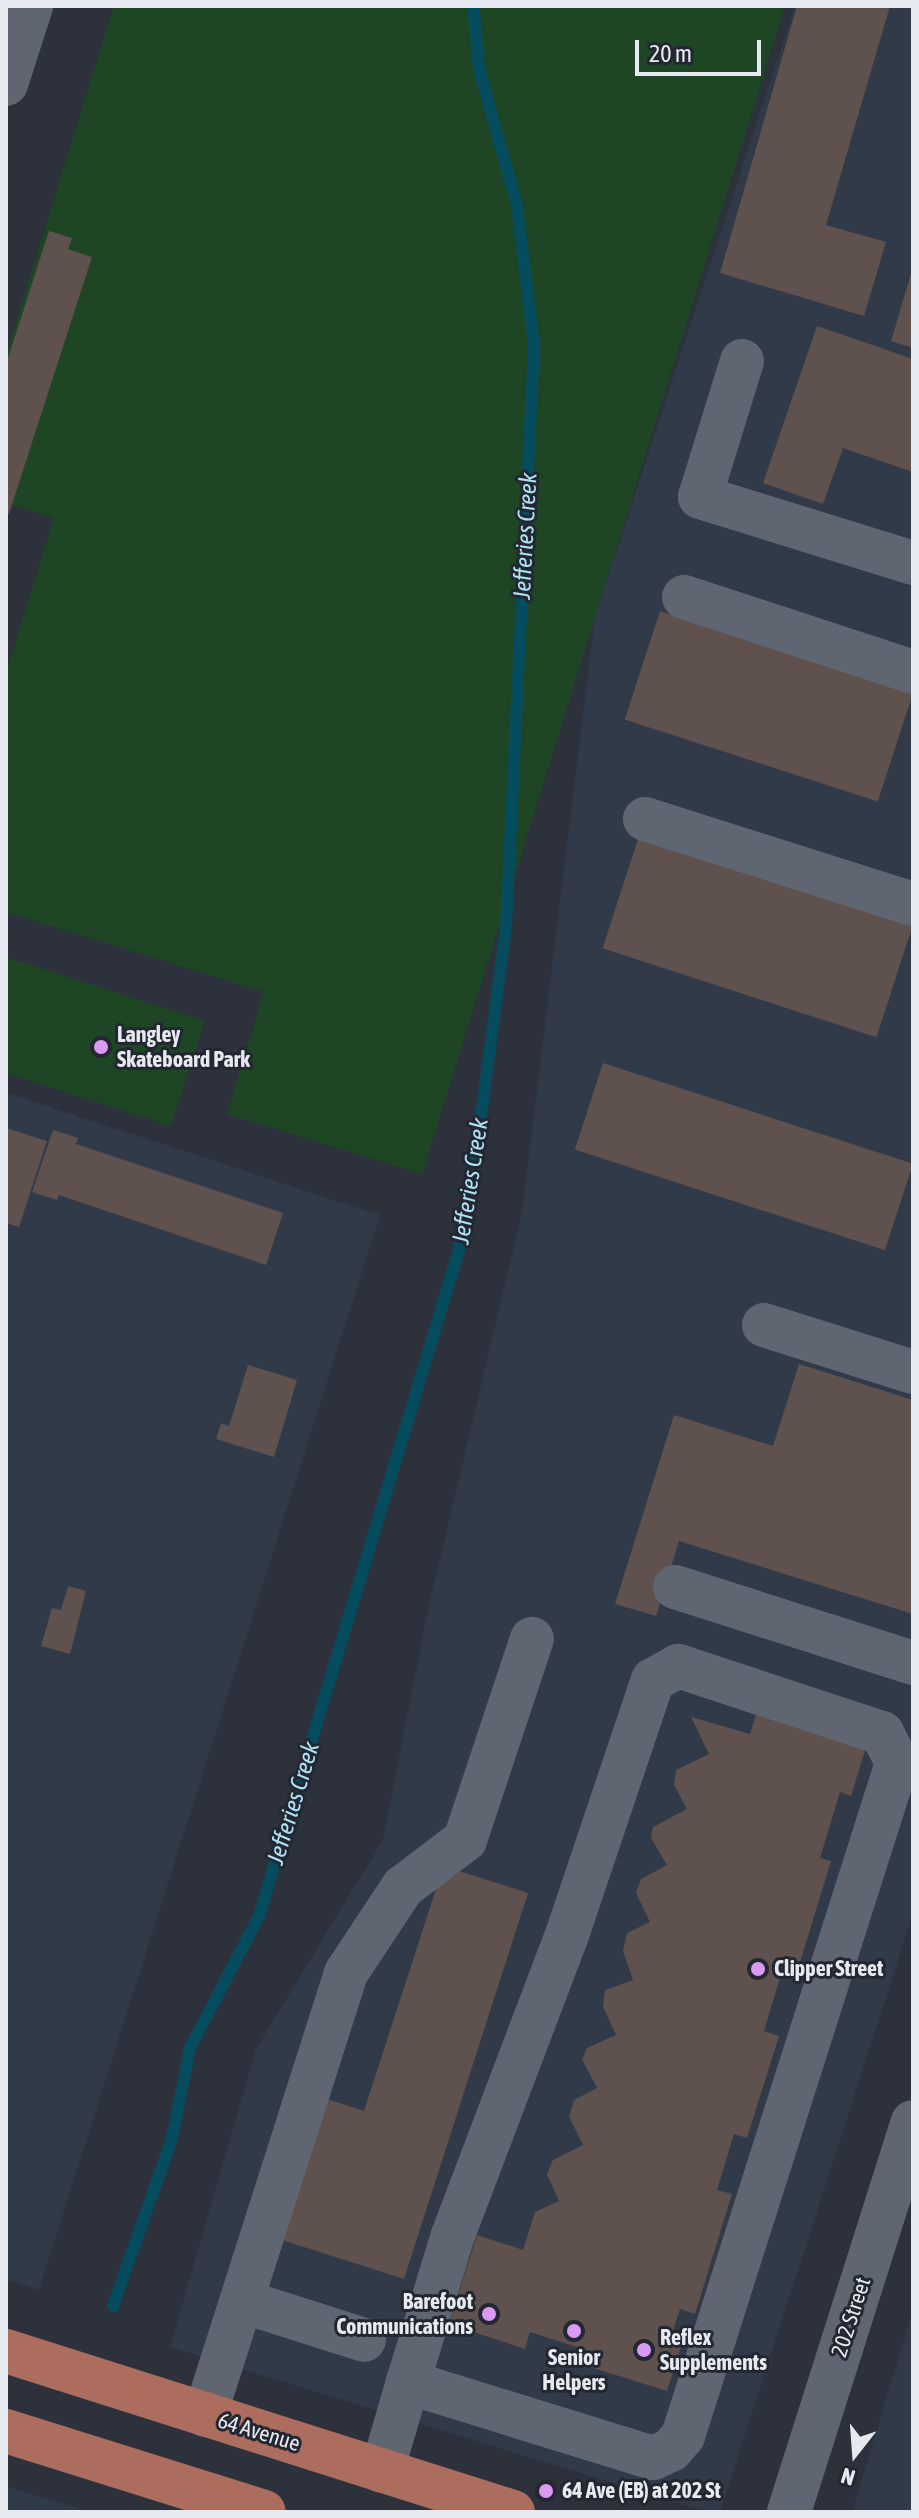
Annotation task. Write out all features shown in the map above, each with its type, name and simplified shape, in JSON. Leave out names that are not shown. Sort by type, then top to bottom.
[{"type":"main road","name":"64 Avenue","points":[[6,2351],[513,2512]]},
{"type":"main road","points":[[6,2431],[264,2512]]},
{"type":"street","points":[[8,71],[31,6]]},
{"type":"street","points":[[742,361],[700,497],[913,563]]},
{"type":"street","points":[[684,597],[913,672]]},
{"type":"street","points":[[645,819],[913,904]]},
{"type":"street","points":[[764,1325],[913,1372]]},
{"type":"street","points":[[675,1587],[913,1663]]},
{"type":"street","points":[[205,2415],[346,1973],[403,1887],[465,1840],[532,1639]]},
{"type":"street","points":[[382,2471],[408,2382],[453,2235],[567,1935],[653,1680],[678,1666],[882,1733],[905,1765],[683,2436],[671,2450],[653,2458],[408,2382]]},
{"type":"street","name":"202 Street","points":[[789,2512],[913,2122]]},
{"type":"street","points":[[242,2301],[364,2340]]},
{"type":"shaded area","points":[[795,6],[913,6],[913,1914],[720,2512],[708,2512],[170,2347],[256,2049],[383,1840],[427,1614],[522,1212],[595,616]]},
{"type":"shaded area","points":[[6,1093],[380,1215],[39,2290],[6,2279]]},
{"type":"shaded area","points":[[913,2309],[913,2512],[852,2512]]},
{"type":"shaded area","points":[[6,2486],[89,2512],[6,2512]]},
{"type":"green space","points":[[114,6],[785,6],[422,1174],[227,1114],[264,992],[6,912],[6,673],[54,518],[6,503],[6,354]]},
{"type":"green space","name":"Langley Skateboard Park","points":[[6,957],[205,1021],[171,1126],[6,1073]]},
{"type":"building","points":[[797,6],[890,6],[826,225],[886,242],[864,316],[720,273]]},
{"type":"building","points":[[49,231],[72,238],[68,249],[92,257],[9,514],[6,513],[6,364]]},
{"type":"building","points":[[913,270],[913,348],[891,341]]},
{"type":"building","points":[[817,326],[913,359],[913,472],[843,448],[823,504],[763,483]]},
{"type":"building","points":[[660,611],[913,693],[878,802],[625,719]]},
{"type":"building","points":[[639,836],[913,925],[876,1037],[603,948]]},
{"type":"building","points":[[603,1063],[913,1164],[885,1250],[575,1150]]},
{"type":"building","points":[[6,1128],[47,1141],[19,1227],[6,1223]]},
{"type":"building","points":[[53,1130],[78,1138],[76,1144],[283,1213],[266,1265],[59,1195],[57,1200],[32,1192]]},
{"type":"building","points":[[799,1364],[913,1400],[913,1614],[679,1541],[656,1616],[615,1604],[674,1415],[773,1446]]},
{"type":"building","points":[[248,1365],[297,1380],[274,1457],[216,1439],[221,1423],[229,1426]]},
{"type":"building","points":[[68,1586],[86,1591],[70,1654],[41,1646],[52,1608],[61,1610]]},
{"type":"building","points":[[757,1711],[867,1744],[851,1796],[840,1792],[820,1858],[831,1861],[798,1969],[784,1964],[764,2031],[779,2036],[747,2138],[734,2134],[717,2190],[732,2194],[695,2314],[680,2309],[669,2343],[681,2347],[667,2391],[584,2365],[589,2351],[530,2332],[525,2349],[449,2324],[477,2235],[523,2250],[535,2212],[559,2201],[547,2174],[553,2160],[583,2145],[569,2117],[574,2100],[597,2088],[582,2059],[587,2048],[616,2035],[603,2007],[605,1990],[633,1980],[623,1951],[627,1933],[650,1922],[636,1893],[641,1879],[667,1865],[651,1838],[653,1827],[687,1809],[674,1785],[676,1770],[709,1754],[691,1717],[750,1734]]},
{"type":"building","points":[[456,1870],[528,1893],[404,2279],[279,2239],[324,2098],[364,2111],[437,1886]]},
{"type":"waterway","name":"Jefferies Creek","points":[[113,2306],[172,2138],[190,2048],[259,1916],[467,1223],[506,928],[534,345],[517,206],[479,69],[473,6]]},
{"type":"place","name":"Langley Skateboard Park","points":[[101,1047]]},
{"type":"place","name":"Clipper Street","points":[[758,1969]]},
{"type":"place","name":"Barefoot Communications","points":[[489,2314]]},
{"type":"place","name":"Senior Helpers","points":[[574,2331]]},
{"type":"place","name":"Reflex Supplements","points":[[644,2350]]},
{"type":"place","name":"64 Ave (EB) at 202 St","points":[[546,2491]]}]
